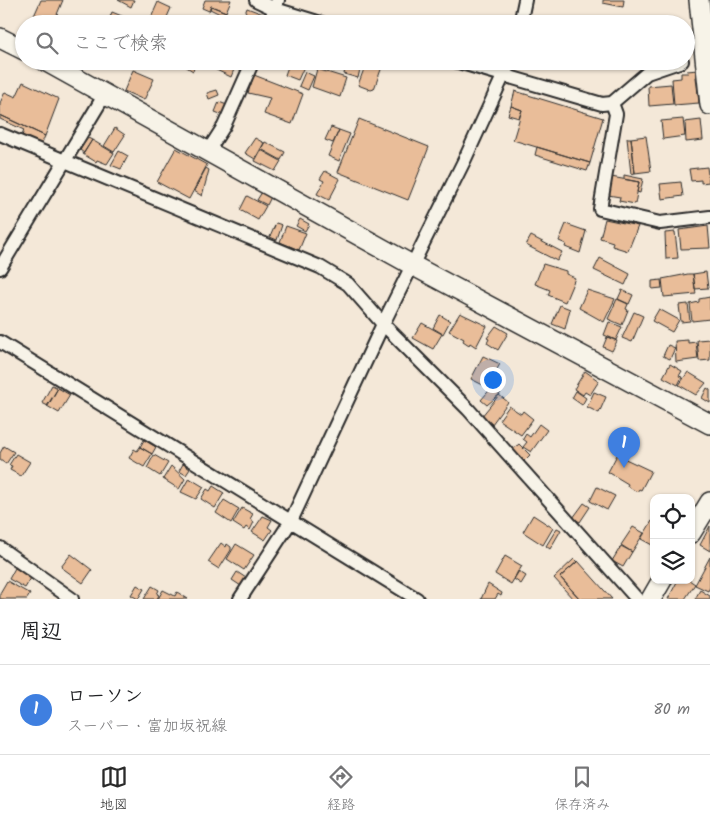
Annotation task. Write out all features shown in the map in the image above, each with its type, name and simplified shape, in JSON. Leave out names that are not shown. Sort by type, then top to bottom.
[{"type":"street","points":[[256,0],[277,5],[302,15]]},
{"type":"street","points":[[522,15],[525,0]]},
{"type":"street","points":[[699,0],[695,57],[710,105]]},
{"type":"street","points":[[0,38],[15,46]]},
{"type":"street","points":[[61,70],[412,265],[710,424]]},
{"type":"street","points":[[208,151],[224,126],[248,70]]},
{"type":"street","points":[[482,70],[602,104],[612,104],[647,73],[656,70]]},
{"type":"street","points":[[240,599],[291,521],[383,324],[506,70]]},
{"type":"street","points":[[0,268],[106,94]]},
{"type":"street","points":[[612,104],[616,114],[600,209],[660,223],[710,217]]},
{"type":"street","points":[[0,134],[320,267],[348,284],[383,324],[468,409],[636,599]]},
{"type":"street","points":[[0,342],[417,599]]},
{"type":"street","points":[[695,526],[710,502]]},
{"type":"street","points":[[0,548],[72,599]]},
{"type":"street","points":[[651,599],[660,584]]},
{"type":"building","points":[[41,0],[63,0],[57,15],[34,15]]},
{"type":"building","points":[[118,0],[134,0],[131,7]]},
{"type":"building","points":[[205,0],[231,0],[226,12],[211,6],[209,11],[202,8]]},
{"type":"building","points":[[603,0],[624,0],[623,7],[603,3]]},
{"type":"building","points":[[158,2],[171,8],[168,15],[152,15]]},
{"type":"building","points":[[211,6],[226,12],[222,15],[210,9]]},
{"type":"building","points":[[247,8],[263,14],[263,15],[244,15]]},
{"type":"building","points":[[133,70],[154,79],[144,100],[124,91]]},
{"type":"building","points":[[216,70],[234,70],[231,77]]},
{"type":"building","points":[[287,70],[302,70],[298,80],[285,75]]},
{"type":"building","points":[[317,70],[346,78],[340,97],[312,87]]},
{"type":"building","points":[[345,70],[360,70],[358,78],[344,74]]},
{"type":"building","points":[[364,70],[381,70],[374,89],[371,90],[358,85]]},
{"type":"building","points":[[698,70],[698,77],[696,77],[699,103],[674,105],[672,79],[681,78],[681,73]]},
{"type":"building","points":[[305,72],[314,76],[308,90],[299,86]]},
{"type":"building","points":[[254,75],[303,94],[292,124],[264,114],[270,98],[248,93]]},
{"type":"building","points":[[23,82],[59,99],[45,136],[0,115],[0,103],[5,92],[16,97]]},
{"type":"building","points":[[671,84],[673,104],[649,106],[648,86]]},
{"type":"building","points":[[217,90],[219,95],[209,99],[207,93]]},
{"type":"building","points":[[515,91],[603,118],[590,163],[513,140],[522,110],[511,106]]},
{"type":"building","points":[[219,102],[227,105],[223,115],[215,112]]},
{"type":"building","points":[[511,106],[522,110],[519,118],[508,115]]},
{"type":"building","points":[[0,115],[45,136],[41,145],[22,136],[24,130],[0,119]]},
{"type":"building","points":[[359,119],[429,147],[408,200],[338,172]]},
{"type":"building","points":[[683,119],[685,136],[663,139],[661,121]]},
{"type":"building","points":[[701,120],[703,140],[686,142],[685,122]]},
{"type":"building","points":[[331,127],[339,130],[333,143],[325,140]]},
{"type":"building","points":[[115,128],[125,135],[114,152],[104,146]]},
{"type":"building","points":[[339,130],[350,134],[339,161],[328,156]]},
{"type":"building","points":[[646,136],[651,171],[635,173],[631,138]]},
{"type":"building","points":[[88,138],[92,140],[84,153],[80,150]]},
{"type":"building","points":[[255,138],[264,143],[255,159],[245,153]]},
{"type":"building","points":[[627,138],[631,138],[635,173],[631,174]]},
{"type":"building","points":[[92,140],[114,153],[107,164],[97,160],[96,162],[83,154]]},
{"type":"building","points":[[265,142],[285,152],[281,160],[261,149]]},
{"type":"building","points":[[537,147],[590,163],[587,171],[535,155]]},
{"type":"building","points":[[176,148],[207,165],[189,199],[157,182]]},
{"type":"building","points":[[261,150],[281,161],[275,171],[255,161]]},
{"type":"building","points":[[119,151],[128,156],[121,169],[111,165]]},
{"type":"building","points":[[707,167],[709,182],[701,183],[701,180],[691,181],[689,169]]},
{"type":"building","points":[[206,168],[209,170],[202,196],[194,191]]},
{"type":"building","points":[[325,171],[340,179],[329,200],[317,194],[324,181],[320,179]]},
{"type":"building","points":[[624,175],[643,179],[640,193],[637,192],[639,182],[624,179]]},
{"type":"building","points":[[611,177],[639,182],[635,204],[619,201],[620,197],[608,195]]},
{"type":"building","points":[[681,182],[683,196],[662,199],[660,184]]},
{"type":"building","points":[[262,192],[271,197],[267,205],[257,200]]},
{"type":"building","points":[[247,196],[266,206],[258,220],[240,210]]},
{"type":"building","points":[[300,219],[309,224],[305,231],[296,226]]},
{"type":"building","points":[[605,219],[638,226],[628,251],[612,246],[613,242],[600,238]]},
{"type":"building","points":[[276,223],[282,225],[277,240],[270,237]]},
{"type":"building","points":[[566,224],[586,231],[580,253],[565,247],[566,244],[559,241]]},
{"type":"building","points":[[286,226],[306,233],[299,250],[280,242]]},
{"type":"building","points":[[708,226],[710,248],[681,249],[679,230]]},
{"type":"building","points":[[675,232],[678,258],[666,259],[665,233]]},
{"type":"building","points":[[531,236],[562,252],[557,261],[526,245]]},
{"type":"building","points":[[600,258],[630,274],[625,285],[594,270]]},
{"type":"building","points":[[543,264],[566,271],[566,274],[575,278],[565,302],[548,295],[550,290],[535,284]]},
{"type":"building","points":[[706,272],[708,288],[695,289],[693,274]]},
{"type":"building","points":[[693,274],[696,294],[664,297],[662,279]]},
{"type":"building","points":[[661,280],[662,288],[652,289],[652,281]]},
{"type":"building","points":[[587,290],[615,299],[604,322],[579,308]]},
{"type":"building","points":[[622,290],[633,295],[629,304],[618,299]]},
{"type":"building","points":[[710,297],[710,319],[692,321],[690,304],[699,302],[699,299]]},
{"type":"building","points":[[617,299],[628,304],[626,309],[628,310],[622,325],[608,319]]},
{"type":"building","points":[[688,304],[690,321],[681,322],[679,305]]},
{"type":"building","points":[[560,305],[570,309],[565,329],[552,324]]},
{"type":"building","points":[[659,309],[679,320],[672,332],[652,321]]},
{"type":"building","points":[[634,312],[643,316],[632,342],[622,338]]},
{"type":"building","points":[[460,313],[487,326],[476,347],[470,343],[469,345],[463,341],[464,339],[449,331]]},
{"type":"building","points":[[440,315],[450,321],[443,334],[433,328]]},
{"type":"building","points":[[609,322],[622,327],[616,340],[604,335]]},
{"type":"building","points":[[422,323],[442,334],[433,349],[413,338]]},
{"type":"building","points":[[496,326],[508,333],[498,350],[487,343],[489,339],[487,338]]},
{"type":"building","points":[[607,337],[617,341],[612,351],[603,347]]},
{"type":"building","points":[[710,339],[710,360],[699,361],[697,340]]},
{"type":"building","points":[[688,340],[688,343],[696,342],[698,359],[676,362],[675,341]]},
{"type":"building","points":[[668,345],[675,348],[670,359],[663,356]]},
{"type":"building","points":[[483,356],[500,364],[487,387],[471,379]]},
{"type":"building","points":[[670,364],[682,371],[679,376],[682,377],[678,385],[663,377]]},
{"type":"building","points":[[585,371],[599,381],[590,395],[585,392],[583,395],[574,389]]},
{"type":"building","points":[[688,372],[706,383],[696,395],[679,385]]},
{"type":"building","points":[[52,385],[58,388],[48,406],[42,403]]},
{"type":"building","points":[[493,386],[501,393],[487,405],[481,400]]},
{"type":"building","points":[[58,388],[70,395],[59,413],[47,406]]},
{"type":"building","points":[[707,388],[710,390],[710,403],[702,398]]},
{"type":"building","points":[[576,391],[586,398],[582,405],[572,398]]},
{"type":"building","points":[[594,392],[606,397],[599,413],[587,407]]},
{"type":"building","points":[[499,395],[508,402],[492,424],[481,417]]},
{"type":"building","points":[[509,406],[521,414],[523,411],[533,419],[521,435],[499,420]]},
{"type":"building","points":[[539,424],[547,430],[531,452],[523,447],[527,442],[523,439],[526,434],[530,437]]},
{"type":"building","points":[[144,440],[156,447],[152,454],[140,447]]},
{"type":"building","points":[[519,444],[530,455],[522,463],[511,451]]},
{"type":"building","points":[[4,446],[14,452],[6,464],[0,460],[0,453]]},
{"type":"building","points":[[140,447],[152,454],[144,467],[129,458],[134,449],[137,451]]},
{"type":"building","points":[[16,454],[30,462],[21,476],[10,470],[12,466],[9,465]]},
{"type":"building","points":[[154,455],[168,463],[160,476],[147,468]]},
{"type":"building","points":[[617,455],[651,471],[641,490],[639,489],[637,492],[608,472]]},
{"type":"building","points":[[183,464],[190,469],[186,475],[179,471]]},
{"type":"building","points":[[171,466],[185,479],[179,489],[163,479]]},
{"type":"building","points":[[189,478],[204,487],[196,499],[181,492]]},
{"type":"building","points":[[213,486],[224,493],[215,508],[201,499],[207,489],[210,491]]},
{"type":"building","points":[[597,487],[615,496],[607,510],[590,501]]},
{"type":"building","points":[[224,500],[239,509],[231,523],[216,513]]},
{"type":"building","points":[[584,503],[590,507],[580,522],[573,518]]},
{"type":"building","points":[[242,508],[253,514],[250,519],[254,522],[250,530],[246,527],[244,530],[233,523]]},
{"type":"building","points":[[533,515],[553,528],[543,545],[523,532]]},
{"type":"building","points":[[263,516],[272,520],[268,527],[272,530],[265,540],[252,532]]},
{"type":"building","points":[[650,524],[650,544],[641,539]]},
{"type":"building","points":[[710,526],[710,551],[700,545]]},
{"type":"building","points":[[633,527],[644,533],[632,552],[621,545]]},
{"type":"building","points":[[557,528],[561,530],[550,549],[546,546]]},
{"type":"building","points":[[221,543],[226,547],[227,544],[231,547],[231,550],[219,569],[208,562]]},
{"type":"building","points":[[236,544],[254,555],[244,570],[227,559]]},
{"type":"building","points":[[621,546],[632,552],[623,567],[612,561]]},
{"type":"building","points":[[71,554],[92,570],[83,583],[61,567]]},
{"type":"building","points":[[505,556],[522,566],[511,584],[495,574]]},
{"type":"building","points":[[710,557],[710,587],[708,591],[695,585]]},
{"type":"building","points":[[574,559],[577,562],[560,577],[580,599],[573,599],[554,578]]},
{"type":"building","points":[[578,561],[612,599],[580,599],[560,577]]},
{"type":"building","points":[[15,568],[31,578],[25,588],[9,579]]},
{"type":"building","points":[[518,571],[526,576],[521,584],[514,579]]},
{"type":"building","points":[[237,572],[246,578],[241,586],[232,580]]},
{"type":"building","points":[[7,581],[30,594],[27,599],[0,599],[0,593]]},
{"type":"building","points":[[488,584],[502,593],[501,596],[498,594],[495,599],[481,599]]},
{"type":"building","points":[[676,584],[695,584],[685,599],[668,599]]},
{"type":"building","points":[[137,585],[144,589],[138,599],[131,595]]},
{"type":"building","points":[[152,586],[159,590],[157,599],[144,599]]},
{"type":"building","points":[[163,590],[175,596],[177,592],[188,599],[158,599]]},
{"type":"building","points":[[700,590],[710,596],[710,599],[695,599]]},
{"type":"place","name":"ローソン","points":[[624,468]]}]
